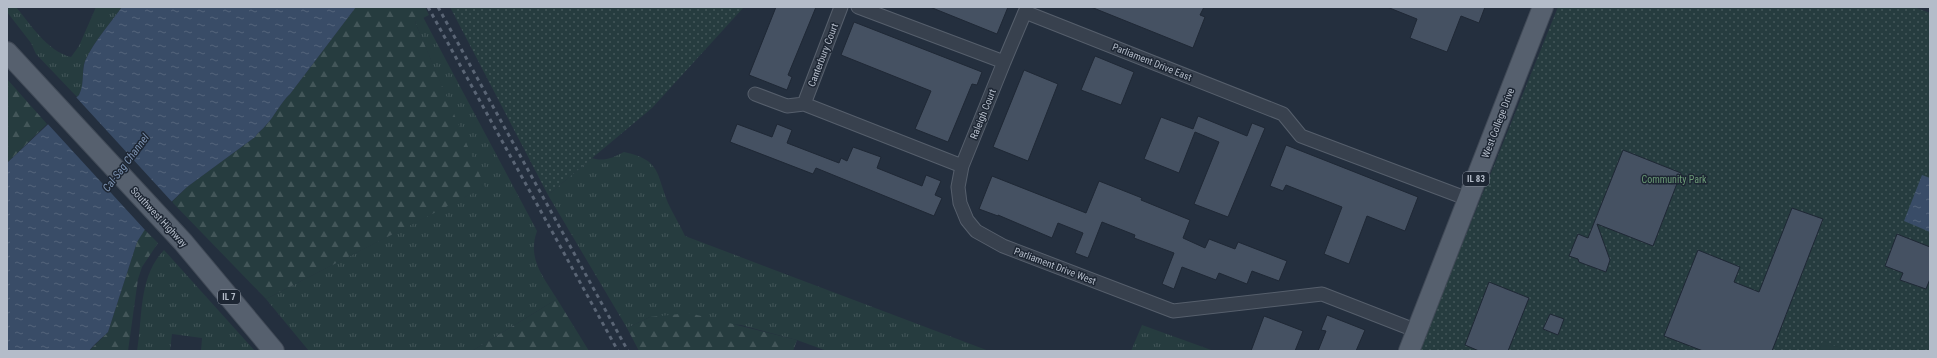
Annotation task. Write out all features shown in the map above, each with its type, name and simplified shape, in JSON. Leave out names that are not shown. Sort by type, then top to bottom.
[{"type":"main road","name":"West College Drive","points":[[1409,351],[1543,7]]},
{"type":"main road","name":"Southwest Highway","points":[[7,52],[183,242],[274,351]]},
{"type":"street","name":"Canterbury Court","points":[[804,104],[841,7]]},
{"type":"street","points":[[858,7],[1004,62]]},
{"type":"street","name":"Parliament Drive East","points":[[1004,62],[1025,12],[1283,114],[1301,136],[1468,200]]},
{"type":"street","name":"Raleigh Court","points":[[962,166],[1004,62]]},
{"type":"street","points":[[755,94],[788,106],[804,104],[962,166]]},
{"type":"street","name":"Parliament Drive West","points":[[962,166],[958,187],[960,203],[967,220],[976,231],[1003,246],[1173,311],[1322,294],[1417,331]]},
{"type":"green space","points":[[7,7],[16,7],[47,43],[62,54],[71,57],[79,46],[96,7],[122,7],[95,43],[86,58],[83,69],[83,82],[80,93],[77,97],[36,54],[31,43],[7,12]]},
{"type":"green space","points":[[356,7],[425,7],[429,15],[415,22],[485,187],[266,299],[172,202],[187,187],[255,137],[290,94]]},
{"type":"green space","points":[[450,7],[744,7],[652,108],[548,195]]},
{"type":"green space","name":"Community Park","points":[[1558,7],[1914,7],[1930,13],[1930,351],[1419,351]]},
{"type":"green space","points":[[423,17],[537,231],[534,241],[535,259],[542,275],[557,299],[472,351],[309,351],[266,299],[484,187],[415,22]]},
{"type":"green space","points":[[7,79],[47,124],[7,163]]},
{"type":"green space","points":[[624,152],[645,159],[655,169],[659,176],[668,203],[685,236],[989,351],[827,351],[797,340],[741,325],[650,317],[627,328],[548,195],[592,158],[600,160],[608,159]]},
{"type":"green space","points":[[144,229],[158,243],[142,267],[138,279],[128,351],[89,351],[108,332],[137,242]]},
{"type":"green space","points":[[164,250],[255,351],[201,351],[202,338],[172,334],[170,351],[137,351],[143,298],[146,285],[150,272]]},
{"type":"green space","points":[[557,299],[589,351],[472,351]]},
{"type":"green space","points":[[689,313],[797,340],[793,351],[639,351],[627,328],[650,317]]},
{"type":"green space","points":[[1142,325],[1214,351],[1131,351]]},
{"type":"green space","points":[[1823,341],[1847,351],[1819,351]]},
{"type":"water","name":"Cal-Sag Channel","points":[[122,7],[356,7],[290,94],[255,137],[187,187],[149,223],[137,242],[108,332],[89,351],[7,351],[7,163],[79,95],[82,88],[86,58],[95,43]]},
{"type":"water","points":[[1922,175],[1930,178],[1930,232],[1904,221]]},
{"type":"pier","points":[[75,96],[173,203],[150,224],[146,231],[46,122]]},
{"type":"building","points":[[776,7],[816,7],[788,75],[792,77],[787,90],[749,75]]},
{"type":"building","points":[[930,7],[1008,7],[997,34]]},
{"type":"building","points":[[1091,7],[1204,7],[1200,15],[1205,17],[1193,48]]},
{"type":"building","points":[[1387,7],[1485,7],[1479,23],[1461,16],[1447,52],[1410,38],[1417,19]]},
{"type":"building","points":[[854,22],[982,72],[977,85],[972,84],[948,142],[915,129],[931,91],[841,55]]},
{"type":"building","points":[[1095,56],[1134,72],[1121,105],[1081,90]]},
{"type":"building","points":[[1024,70],[1058,84],[1028,161],[993,147]]},
{"type":"building","points":[[1198,116],[1247,136],[1252,123],[1265,128],[1228,217],[1194,204],[1219,142],[1195,132],[1179,173],[1144,159],[1161,117],[1193,129]]},
{"type":"building","points":[[737,124],[772,137],[777,124],[792,130],[787,143],[839,163],[841,158],[847,161],[853,147],[881,157],[877,168],[922,186],[926,175],[941,181],[935,195],[942,198],[934,216],[816,168],[813,174],[730,142]]},
{"type":"building","points":[[1286,145],[1418,197],[1405,231],[1367,216],[1349,264],[1324,254],[1342,207],[1286,185],[1283,191],[1270,186]]},
{"type":"building","points":[[1623,150],[1681,173],[1653,246],[1597,224],[1610,260],[1606,272],[1579,262],[1578,259],[1569,256],[1578,234],[1588,238]]},
{"type":"building","points":[[992,176],[1086,213],[1099,181],[1142,198],[1141,200],[1190,220],[1183,238],[1205,248],[1209,239],[1235,249],[1238,242],[1287,261],[1279,281],[1252,271],[1247,284],[1219,273],[1216,280],[1182,267],[1174,289],[1162,284],[1174,253],[1134,238],[1135,235],[1102,222],[1088,258],[1075,253],[1083,233],[1058,223],[1052,238],[998,215],[979,209]]},
{"type":"building","points":[[1792,208],[1823,219],[1772,351],[1703,351],[1664,336],[1698,250],[1740,267],[1734,282],[1759,292]]},
{"type":"building","points":[[1897,234],[1930,247],[1930,279],[1926,289],[1900,280],[1903,273],[1885,266]]},
{"type":"building","points":[[1489,282],[1529,298],[1508,351],[1479,351],[1465,345]]},
{"type":"building","points":[[1550,314],[1564,319],[1558,335],[1543,329]]},
{"type":"building","points":[[1327,315],[1365,330],[1356,351],[1318,351],[1326,331],[1321,330]]},
{"type":"building","points":[[1264,316],[1303,331],[1295,351],[1251,351]]},
{"type":"railway","points":[[428,7],[618,351]]},
{"type":"railway","points":[[438,7],[628,351]]}]
